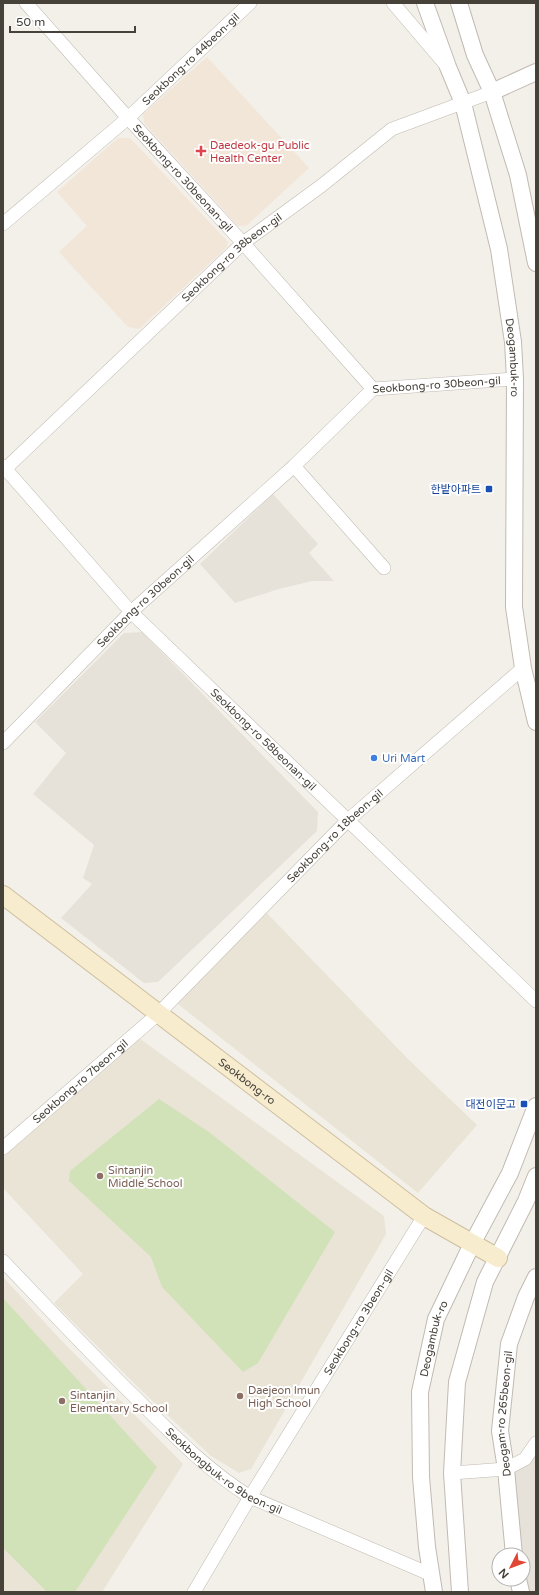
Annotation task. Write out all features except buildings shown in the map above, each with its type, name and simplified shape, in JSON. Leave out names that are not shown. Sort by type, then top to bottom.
[{"type":"main road","name":"Seokbong-ro","points":[[3,895],[424,1216],[498,1258]]},
{"type":"street","name":"Seokbong-ro 30beonan-gil","points":[[27,3],[128,118],[243,243],[373,389]]},
{"type":"street","name":"Seokbong-ro 44beon-gil","points":[[3,224],[128,118],[250,3]]},
{"type":"street","points":[[393,3],[448,67]]},
{"type":"street","name":"Deogambuk-ro","points":[[425,3],[448,67],[463,103],[499,249],[513,342],[515,379],[514,607],[522,668],[536,722]]},
{"type":"street","points":[[459,3],[475,55],[492,92],[518,175],[536,263]]},
{"type":"street","points":[[492,92],[536,72]]},
{"type":"street","name":"Seokbong-ro 38beon-gil","points":[[4,468],[243,243],[321,186],[392,129],[492,92]]},
{"type":"street","name":"Seokbong-ro 30beon-gil","points":[[3,743],[131,612],[294,466],[373,389],[515,379]]},
{"type":"street","points":[[294,466],[384,568]]},
{"type":"street","name":"Seokbong-ro 58beonan-gil","points":[[4,468],[131,612],[536,1001]]},
{"type":"street","name":"Seokbong-ro 18beon-gil","points":[[158,1014],[347,821],[522,668]]},
{"type":"street","name":"Seokbong-ro 7beon-gil","points":[[3,1148],[158,1014]]},
{"type":"street","name":"Deogambuk-ro","points":[[434,1592],[427,1547],[421,1476],[420,1392],[436,1319],[472,1244],[510,1173],[536,1106]]},
{"type":"street","points":[[460,1592],[452,1473],[457,1382],[485,1282],[526,1202],[536,1176]]},
{"type":"street","name":"Seokbong-ro 3beon-gil","points":[[194,1592],[250,1497],[424,1216]]},
{"type":"street","name":"Seokbongbuk-ro 9beon-gil","points":[[3,1261],[100,1363],[192,1454],[228,1483],[250,1497],[432,1575]]},
{"type":"street","name":"Deogam-ro 265beon-gil","points":[[513,1547],[506,1469],[500,1431],[509,1344],[526,1297],[536,1277]]},
{"type":"street","points":[[452,1473],[506,1469],[525,1459],[536,1443]]},
{"type":"shaded area","points":[[207,57],[309,168],[246,226],[238,226],[144,123],[143,114]]},
{"type":"shaded area","points":[[118,138],[130,138],[228,242],[227,247],[139,329],[128,327],[59,252],[87,226],[57,192]]},
{"type":"shaded area","points":[[273,494],[318,544],[309,553],[334,581],[312,581],[279,589],[235,603],[200,564]]},
{"type":"shaded area","points":[[142,632],[318,812],[317,831],[158,982],[144,983],[61,918],[92,884],[83,878],[94,845],[33,794],[66,753],[35,722],[124,633]]},
{"type":"shaded area","points":[[261,907],[409,1060],[477,1125],[418,1193],[169,997]]},
{"type":"shaded area","points":[[132,1033],[384,1216],[386,1234],[251,1469],[239,1473],[211,1456],[141,1390],[54,1303],[83,1274],[3,1188],[3,1153]]},
{"type":"shaded area","name":"Sintanjin Elementary School","points":[[3,1277],[59,1338],[183,1464],[102,1592],[3,1592]]},
{"type":"shaded area","points":[[536,1442],[536,1592],[517,1592],[519,1587],[531,1587],[531,1547],[510,1547],[501,1494]]},
{"type":"green space","points":[[159,1099],[209,1132],[335,1232],[258,1363],[243,1372],[162,1287],[151,1257],[69,1181],[70,1171]]},
{"type":"green space","name":"Sintanjin Elementary School","points":[[3,1298],[157,1467],[75,1592],[47,1592],[3,1548]]},
{"type":"place","name":"Daedeok-gu Public Health Center","points":[[201,151]]},
{"type":"place","name":"한밭아파트","points":[[489,489]]},
{"type":"place","name":"Uri Mart","points":[[374,758]]},
{"type":"place","name":"대전이문고","points":[[524,1104]]},
{"type":"place","name":"Sintanjin Middle School","points":[[100,1176]]},
{"type":"place","name":"Daejeon Imun High School","points":[[240,1396]]},
{"type":"place","name":"Sintanjin Elementary School","points":[[62,1401]]}]
